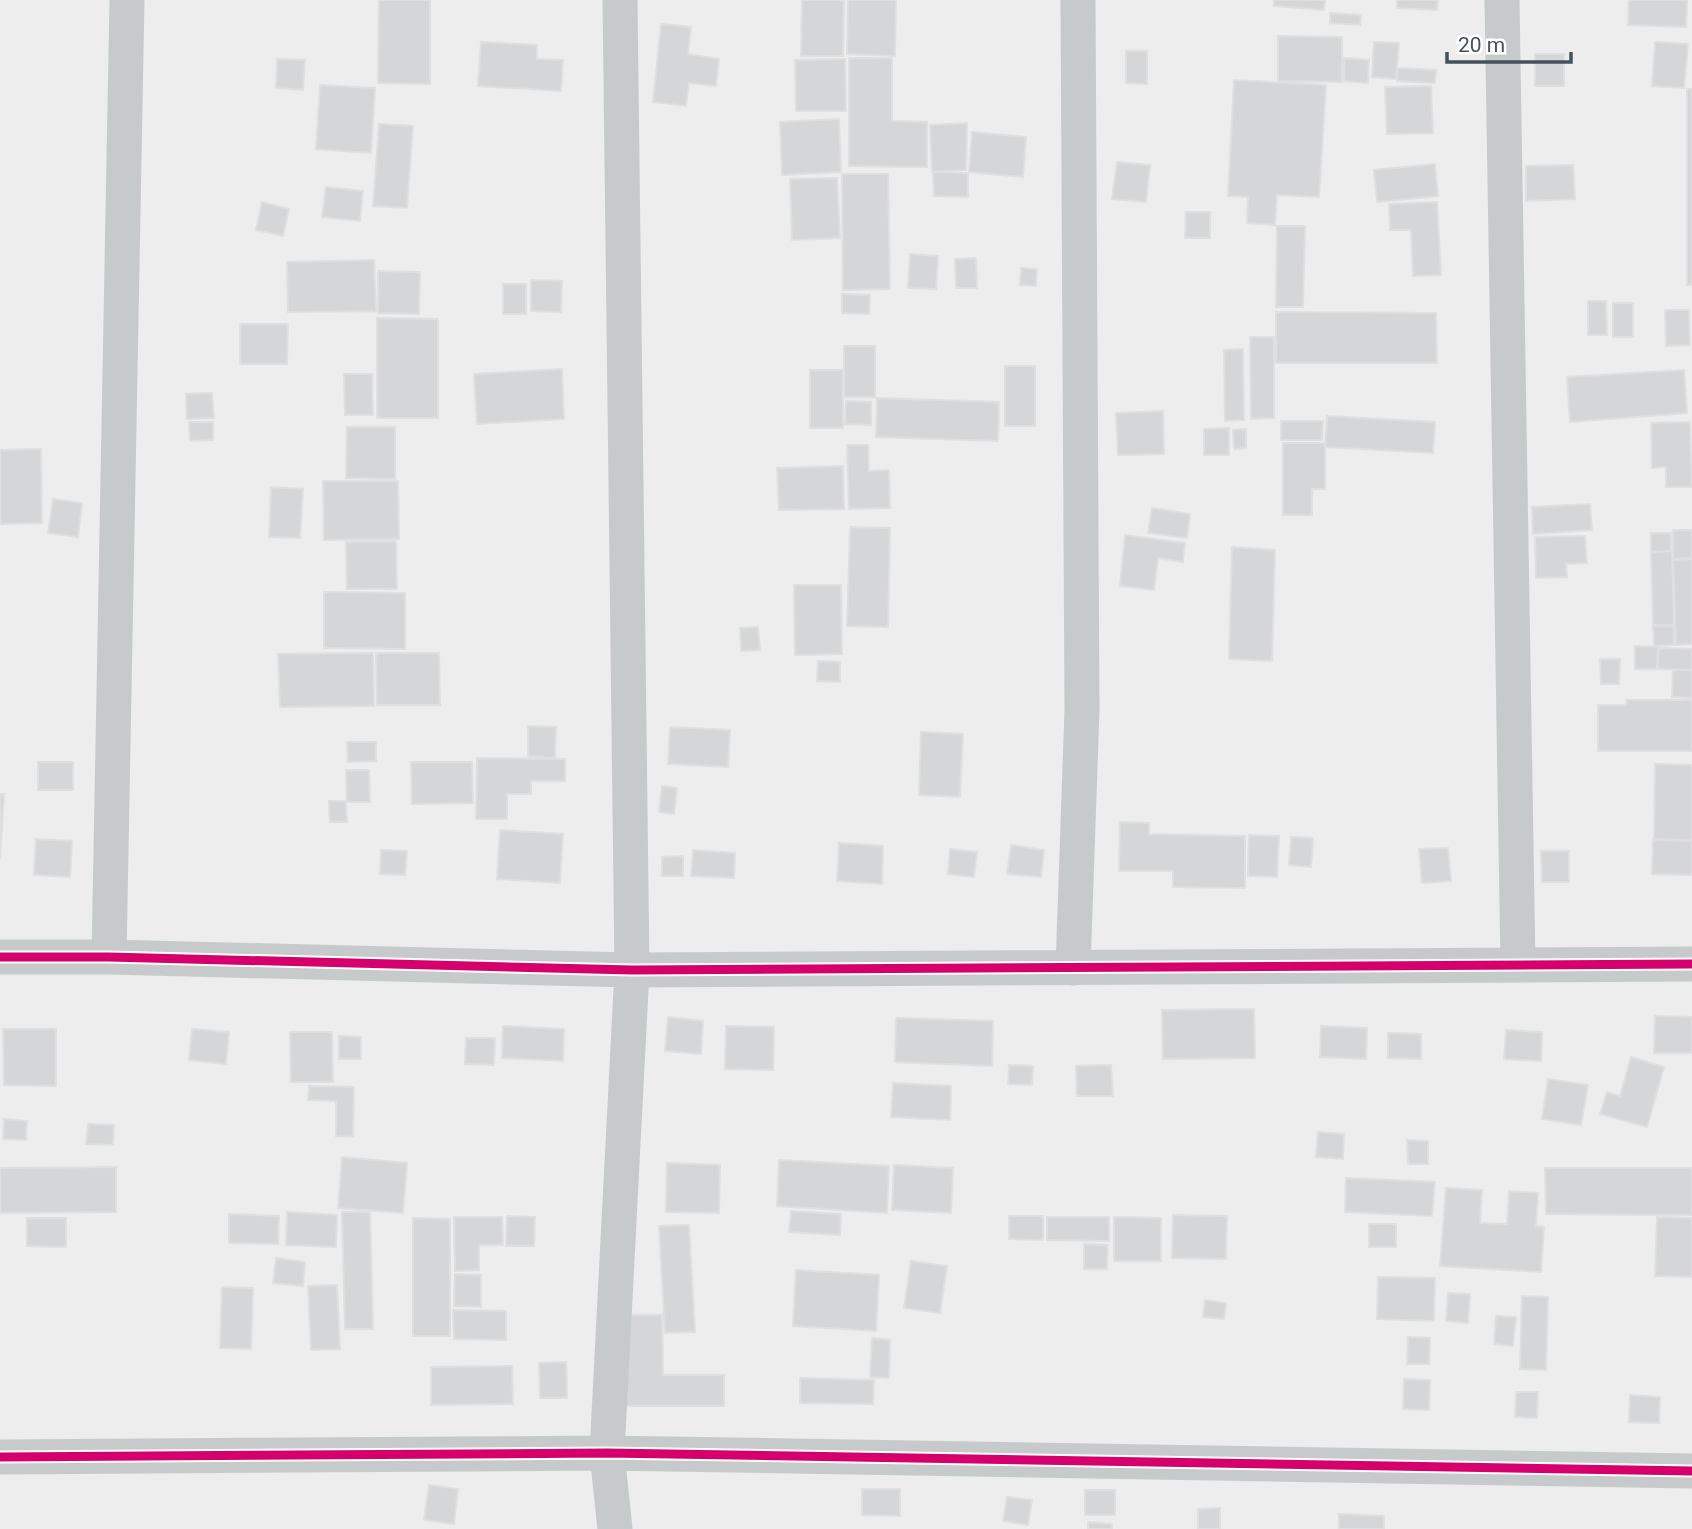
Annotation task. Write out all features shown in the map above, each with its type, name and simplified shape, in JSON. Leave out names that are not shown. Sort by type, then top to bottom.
[{"type":"street","points":[[109,957],[127,0]]},
{"type":"street","points":[[615,1529],[607,1453],[632,970],[621,0]]},
{"type":"street","points":[[1073,968],[1082,710],[1077,0]]},
{"type":"street","points":[[1502,0],[1518,965]]},
{"type":"street","points":[[0,957],[109,957],[632,970],[1692,964]]},
{"type":"street","points":[[0,1457],[607,1453],[1692,1471]]},
{"type":"building","points":[[379,0],[430,0],[430,84],[378,83]]},
{"type":"building","points":[[802,0],[844,0],[843,56],[801,56]]},
{"type":"building","points":[[848,0],[896,0],[895,56],[847,54]]},
{"type":"building","points":[[1274,0],[1325,0],[1324,10],[1274,6]]},
{"type":"building","points":[[1397,0],[1438,0],[1437,10],[1397,8]]},
{"type":"building","points":[[1629,0],[1687,0],[1686,27],[1628,25]]},
{"type":"building","points":[[1330,13],[1361,15],[1360,25],[1330,23]]},
{"type":"building","points":[[661,24],[691,27],[688,54],[719,59],[716,86],[689,83],[686,106],[653,102]]},
{"type":"building","points":[[1278,36],[1342,37],[1342,82],[1278,81]]},
{"type":"building","points":[[481,42],[537,45],[537,59],[563,60],[561,91],[478,86]]},
{"type":"building","points":[[1374,42],[1399,43],[1396,79],[1372,77]]},
{"type":"building","points":[[1655,42],[1688,44],[1684,88],[1652,86]]},
{"type":"building","points":[[1126,51],[1147,51],[1147,84],[1126,83]]},
{"type":"building","points":[[1535,54],[1564,54],[1564,86],[1535,86]]},
{"type":"building","points":[[849,58],[892,58],[892,121],[927,122],[927,167],[849,166]]},
{"type":"building","points":[[1344,58],[1369,60],[1368,83],[1344,81]]},
{"type":"building","points":[[277,59],[305,60],[303,90],[276,88]]},
{"type":"building","points":[[845,59],[846,111],[796,111],[795,60]]},
{"type":"building","points":[[1397,68],[1436,70],[1435,83],[1397,81]]},
{"type":"building","points":[[1234,80],[1326,85],[1319,197],[1277,195],[1275,225],[1247,223],[1248,197],[1228,196]]},
{"type":"building","points":[[320,85],[375,88],[371,153],[316,149]]},
{"type":"building","points":[[1431,86],[1433,133],[1387,134],[1385,87]]},
{"type":"building","points":[[1687,89],[1692,89],[1692,285],[1687,285]]},
{"type":"building","points":[[839,119],[841,172],[782,175],[780,122]]},
{"type":"building","points":[[967,123],[966,170],[932,172],[930,125]]},
{"type":"building","points":[[379,124],[413,126],[407,208],[373,206]]},
{"type":"building","points":[[972,132],[1026,137],[1023,177],[969,172]]},
{"type":"building","points":[[1117,162],[1150,165],[1146,202],[1112,199]]},
{"type":"building","points":[[1435,164],[1438,196],[1377,202],[1374,170]]},
{"type":"building","points":[[1573,165],[1575,199],[1526,201],[1526,166]]},
{"type":"building","points":[[933,172],[968,173],[968,197],[934,196]]},
{"type":"building","points":[[842,174],[888,174],[890,289],[843,290]]},
{"type":"building","points":[[837,178],[840,238],[792,240],[790,179]]},
{"type":"building","points":[[326,187],[363,191],[360,221],[322,217]]},
{"type":"building","points":[[262,202],[289,209],[283,236],[256,230]]},
{"type":"building","points":[[1437,202],[1441,275],[1413,276],[1411,230],[1390,230],[1389,204]]},
{"type":"building","points":[[1186,212],[1210,212],[1210,238],[1185,238]]},
{"type":"building","points":[[1277,226],[1305,226],[1303,307],[1276,307]]},
{"type":"building","points":[[910,254],[938,256],[936,289],[908,288]]},
{"type":"building","points":[[976,258],[977,288],[956,288],[955,259]]},
{"type":"building","points":[[374,260],[376,311],[288,312],[287,262]]},
{"type":"building","points":[[1021,268],[1037,269],[1036,286],[1020,285]]},
{"type":"building","points":[[378,271],[420,272],[419,314],[378,313]]},
{"type":"building","points":[[531,280],[562,281],[561,312],[531,311]]},
{"type":"building","points":[[503,284],[526,284],[526,314],[503,314]]},
{"type":"building","points":[[842,294],[870,295],[869,314],[842,313]]},
{"type":"building","points":[[1588,301],[1606,301],[1607,335],[1588,335]]},
{"type":"building","points":[[1613,303],[1633,303],[1633,337],[1613,337]]},
{"type":"building","points":[[1665,310],[1689,310],[1690,345],[1666,346]]},
{"type":"building","points":[[1276,312],[1436,313],[1437,363],[1276,363]]},
{"type":"building","points":[[377,318],[438,319],[438,418],[377,418]]},
{"type":"building","points":[[240,324],[288,324],[287,364],[240,364]]},
{"type":"building","points":[[1250,337],[1274,337],[1274,418],[1251,419]]},
{"type":"building","points":[[844,346],[875,346],[875,397],[844,397]]},
{"type":"building","points":[[1243,349],[1244,420],[1225,421],[1224,350]]},
{"type":"building","points":[[1005,366],[1035,366],[1035,426],[1005,426]]},
{"type":"building","points":[[562,369],[564,419],[477,424],[474,374]]},
{"type":"building","points":[[810,370],[843,370],[843,428],[810,428]]},
{"type":"building","points":[[1684,370],[1687,413],[1570,422],[1567,377]]},
{"type":"building","points":[[344,374],[372,374],[373,415],[345,415]]},
{"type":"building","points":[[212,393],[214,418],[187,419],[186,394]]},
{"type":"building","points":[[877,398],[999,402],[998,441],[876,437]]},
{"type":"building","points":[[846,401],[871,402],[871,425],[845,424]]},
{"type":"building","points":[[1163,411],[1164,454],[1118,455],[1116,413]]},
{"type":"building","points":[[1327,416],[1435,422],[1433,453],[1325,447]]},
{"type":"building","points":[[1281,421],[1323,421],[1322,440],[1281,440]]},
{"type":"building","points":[[189,422],[213,422],[213,440],[190,441]]},
{"type":"building","points":[[1690,422],[1692,487],[1666,487],[1666,467],[1652,468],[1651,423]]},
{"type":"building","points":[[347,427],[395,427],[395,479],[346,478]]},
{"type":"building","points":[[1229,428],[1229,455],[1204,455],[1204,429]]},
{"type":"building","points":[[1246,429],[1246,448],[1234,449],[1233,430]]},
{"type":"building","points":[[1283,443],[1325,443],[1325,489],[1312,489],[1312,515],[1283,515]]},
{"type":"building","points":[[847,445],[868,445],[869,471],[889,470],[890,508],[849,509]]},
{"type":"building","points":[[41,449],[42,523],[0,524],[0,450]]},
{"type":"building","points":[[843,466],[844,509],[779,510],[777,468]]},
{"type":"building","points":[[323,481],[398,481],[399,539],[324,540]]},
{"type":"building","points":[[271,487],[303,489],[300,538],[269,537]]},
{"type":"building","points":[[53,499],[82,503],[78,537],[48,533]]},
{"type":"building","points":[[1590,504],[1592,530],[1533,534],[1532,507]]},
{"type":"building","points":[[1152,508],[1190,514],[1187,538],[1148,533]]},
{"type":"building","points":[[850,527],[890,528],[888,627],[847,626]]},
{"type":"building","points":[[1673,530],[1692,530],[1692,558],[1673,559]]},
{"type":"building","points":[[1651,533],[1671,533],[1671,551],[1651,552]]},
{"type":"building","points":[[1125,535],[1185,543],[1183,562],[1158,558],[1154,590],[1120,586]]},
{"type":"building","points":[[1585,536],[1587,563],[1566,564],[1567,577],[1536,578],[1535,537]]},
{"type":"building","points":[[396,541],[397,589],[347,589],[346,542]]},
{"type":"building","points":[[1232,547],[1275,550],[1272,661],[1229,659]]},
{"type":"building","points":[[1672,551],[1674,625],[1653,625],[1651,552]]},
{"type":"building","points":[[1692,559],[1692,644],[1676,645],[1673,560]]},
{"type":"building","points":[[794,585],[841,585],[842,654],[795,655]]},
{"type":"building","points":[[324,592],[405,593],[405,649],[324,648]]},
{"type":"building","points":[[1653,626],[1674,626],[1674,645],[1654,646]]},
{"type":"building","points":[[758,627],[760,650],[741,651],[740,628]]},
{"type":"building","points":[[1635,646],[1658,647],[1657,669],[1635,669]]},
{"type":"building","points":[[1659,648],[1692,649],[1692,670],[1658,669]]},
{"type":"building","points":[[373,653],[374,706],[280,707],[278,654]]},
{"type":"building","points":[[376,653],[439,653],[440,705],[377,705]]},
{"type":"building","points":[[1600,659],[1620,659],[1619,684],[1601,684]]},
{"type":"building","points":[[818,661],[840,662],[840,682],[817,681]]},
{"type":"building","points":[[1673,670],[1692,670],[1692,698],[1672,697]]},
{"type":"building","points":[[1627,700],[1692,700],[1692,751],[1598,751],[1598,705],[1626,705]]},
{"type":"building","points":[[528,726],[556,727],[555,758],[528,756]]},
{"type":"building","points":[[670,727],[730,730],[728,767],[668,764]]},
{"type":"building","points":[[921,732],[963,734],[960,797],[919,795]]},
{"type":"building","points":[[347,742],[376,742],[376,761],[348,762]]},
{"type":"building","points":[[477,758],[565,759],[565,781],[531,781],[531,794],[507,794],[507,819],[476,819]]},
{"type":"building","points":[[38,762],[73,762],[73,790],[38,790]]},
{"type":"building","points":[[411,762],[472,762],[473,803],[412,804]]},
{"type":"building","points":[[1655,764],[1692,765],[1692,840],[1654,839]]},
{"type":"building","points":[[346,770],[369,770],[370,802],[347,802]]},
{"type":"building","points":[[662,786],[677,788],[674,814],[659,812]]},
{"type":"building","points":[[0,794],[4,794],[0,859]]},
{"type":"building","points":[[329,801],[346,801],[347,822],[330,822]]},
{"type":"building","points":[[1120,822],[1149,823],[1149,834],[1245,836],[1245,888],[1173,887],[1173,871],[1119,871]]},
{"type":"building","points":[[500,830],[563,834],[560,883],[497,879]]},
{"type":"building","points":[[1249,835],[1279,836],[1277,877],[1248,876]]},
{"type":"building","points":[[1291,837],[1313,838],[1311,867],[1289,865]]},
{"type":"building","points":[[36,839],[72,841],[70,877],[34,875]]},
{"type":"building","points":[[1653,840],[1692,841],[1692,875],[1652,874]]},
{"type":"building","points":[[839,843],[883,846],[882,884],[837,881]]},
{"type":"building","points":[[1011,845],[1044,850],[1041,877],[1007,874]]},
{"type":"building","points":[[1448,848],[1451,881],[1422,883],[1419,849]]},
{"type":"building","points":[[950,849],[977,852],[974,877],[948,874]]},
{"type":"building","points":[[381,850],[407,851],[405,875],[380,874]]},
{"type":"building","points":[[693,850],[735,853],[734,878],[691,876]]},
{"type":"building","points":[[1541,851],[1569,851],[1569,882],[1542,882]]},
{"type":"building","points":[[683,856],[683,876],[662,876],[662,857]]},
{"type":"building","points":[[1254,1009],[1255,1058],[1163,1059],[1162,1010]]},
{"type":"building","points":[[1655,1016],[1692,1017],[1692,1053],[1654,1053]]},
{"type":"building","points":[[668,1017],[703,1021],[701,1054],[665,1051]]},
{"type":"building","points":[[896,1018],[993,1021],[992,1066],[895,1062]]},
{"type":"building","points":[[503,1026],[564,1029],[563,1061],[502,1058]]},
{"type":"building","points":[[726,1026],[774,1027],[773,1070],[725,1069]]},
{"type":"building","points":[[1321,1026],[1367,1028],[1366,1059],[1320,1057]]},
{"type":"building","points":[[3,1029],[56,1029],[56,1086],[4,1085]]},
{"type":"building","points":[[192,1029],[229,1032],[226,1064],[189,1060]]},
{"type":"building","points":[[1506,1030],[1542,1032],[1541,1061],[1504,1059]]},
{"type":"building","points":[[290,1032],[332,1032],[333,1082],[291,1082]]},
{"type":"building","points":[[1388,1033],[1421,1034],[1421,1059],[1388,1058]]},
{"type":"building","points":[[339,1036],[361,1037],[361,1059],[339,1059]]},
{"type":"building","points":[[466,1038],[495,1038],[494,1065],[465,1064]]},
{"type":"building","points":[[1631,1057],[1664,1067],[1647,1127],[1600,1114],[1607,1092],[1620,1096]]},
{"type":"building","points":[[1009,1065],[1033,1066],[1032,1085],[1008,1084]]},
{"type":"building","points":[[1111,1065],[1113,1096],[1077,1096],[1076,1066]]},
{"type":"building","points":[[1548,1079],[1588,1085],[1581,1125],[1542,1119]]},
{"type":"building","points":[[893,1083],[951,1086],[950,1120],[891,1117]]},
{"type":"building","points":[[309,1086],[354,1087],[353,1137],[336,1136],[336,1101],[308,1100]]},
{"type":"building","points":[[4,1119],[27,1121],[26,1140],[3,1139]]},
{"type":"building","points":[[88,1124],[114,1125],[113,1145],[86,1144]]},
{"type":"building","points":[[1318,1132],[1344,1134],[1343,1159],[1316,1157]]},
{"type":"building","points":[[1407,1140],[1428,1141],[1428,1164],[1408,1164]]},
{"type":"building","points":[[342,1157],[407,1163],[403,1213],[338,1208]]},
{"type":"building","points":[[779,1160],[889,1166],[887,1213],[777,1206]]},
{"type":"building","points":[[667,1163],[720,1165],[719,1213],[666,1212]]},
{"type":"building","points":[[894,1165],[953,1168],[951,1213],[892,1210]]},
{"type":"building","points":[[116,1167],[116,1212],[0,1213],[0,1168]]},
{"type":"building","points":[[1545,1168],[1692,1168],[1692,1215],[1546,1214]]},
{"type":"building","points":[[1346,1178],[1435,1182],[1432,1216],[1345,1212]]},
{"type":"building","points":[[1446,1188],[1482,1190],[1480,1223],[1507,1224],[1509,1191],[1538,1193],[1536,1226],[1544,1227],[1541,1272],[1440,1266]]},
{"type":"building","points":[[791,1211],[841,1214],[840,1235],[789,1232]]},
{"type":"building","points":[[287,1212],[337,1215],[336,1247],[286,1245]]},
{"type":"building","points":[[342,1212],[370,1212],[373,1329],[345,1329]]},
{"type":"building","points":[[229,1214],[279,1216],[278,1244],[229,1243]]},
{"type":"building","points":[[1173,1215],[1227,1216],[1226,1259],[1172,1258]]},
{"type":"building","points":[[507,1216],[535,1217],[534,1246],[506,1246]]},
{"type":"building","points":[[1009,1216],[1043,1216],[1043,1240],[1009,1239]]},
{"type":"building","points":[[454,1217],[502,1217],[503,1245],[479,1245],[479,1270],[455,1271]]},
{"type":"building","points":[[1047,1217],[1109,1217],[1109,1241],[1047,1240]]},
{"type":"building","points":[[1114,1217],[1161,1218],[1161,1261],[1114,1261]]},
{"type":"building","points":[[1657,1217],[1692,1218],[1692,1277],[1655,1276]]},
{"type":"building","points":[[27,1218],[66,1218],[66,1247],[27,1246]]},
{"type":"building","points":[[413,1218],[450,1219],[450,1336],[413,1336]]},
{"type":"building","points":[[1369,1224],[1396,1224],[1396,1247],[1369,1247]]},
{"type":"building","points":[[689,1225],[695,1332],[665,1333],[659,1226]]},
{"type":"building","points":[[1084,1244],[1108,1245],[1107,1269],[1084,1269]]},
{"type":"building","points":[[276,1258],[305,1262],[303,1286],[273,1283]]},
{"type":"building","points":[[911,1261],[947,1266],[940,1313],[904,1308]]},
{"type":"building","points":[[796,1270],[879,1275],[876,1331],[793,1326]]},
{"type":"building","points":[[455,1274],[481,1275],[481,1307],[454,1306]]},
{"type":"building","points":[[1378,1277],[1435,1278],[1434,1321],[1377,1319]]},
{"type":"building","points":[[337,1285],[340,1349],[311,1350],[308,1286]]},
{"type":"building","points":[[222,1287],[253,1288],[251,1349],[220,1348]]},
{"type":"building","points":[[1448,1293],[1470,1294],[1468,1323],[1446,1321]]},
{"type":"building","points":[[1522,1296],[1548,1297],[1546,1370],[1520,1369]]},
{"type":"building","points":[[1205,1300],[1226,1303],[1224,1319],[1203,1317]]},
{"type":"building","points":[[453,1310],[506,1311],[506,1340],[454,1339]]},
{"type":"building","points":[[625,1315],[662,1315],[663,1375],[724,1375],[724,1406],[626,1406]]},
{"type":"building","points":[[1496,1316],[1516,1317],[1513,1346],[1494,1344]]},
{"type":"building","points":[[1408,1337],[1430,1338],[1429,1364],[1407,1364]]},
{"type":"building","points":[[872,1338],[890,1340],[889,1378],[870,1377]]},
{"type":"building","points":[[566,1362],[567,1398],[540,1398],[539,1363]]},
{"type":"building","points":[[512,1366],[513,1404],[431,1405],[431,1367]]},
{"type":"building","points":[[800,1378],[874,1380],[873,1404],[800,1403]]},
{"type":"building","points":[[1404,1379],[1430,1380],[1429,1410],[1403,1409]]},
{"type":"building","points":[[1516,1392],[1538,1392],[1537,1418],[1515,1417]]},
{"type":"building","points":[[1630,1395],[1660,1397],[1659,1423],[1629,1422]]},
{"type":"building","points":[[429,1485],[458,1489],[454,1524],[424,1520]]},
{"type":"building","points":[[862,1489],[900,1489],[900,1516],[862,1515]]},
{"type":"building","points":[[1085,1490],[1115,1490],[1115,1515],[1085,1515]]},
{"type":"building","points":[[1007,1497],[1032,1500],[1028,1525],[1003,1521]]},
{"type":"building","points":[[1220,1508],[1220,1529],[1198,1529],[1198,1509]]},
{"type":"building","points":[[1339,1514],[1384,1516],[1384,1529],[1339,1529]]},
{"type":"building","points":[[1088,1522],[1112,1524],[1112,1529],[1088,1529]]},
{"type":"cycle path","points":[[0,957],[109,957],[632,970],[1692,964]]},
{"type":"cycle path","points":[[0,1457],[607,1453],[1692,1471]]}]
